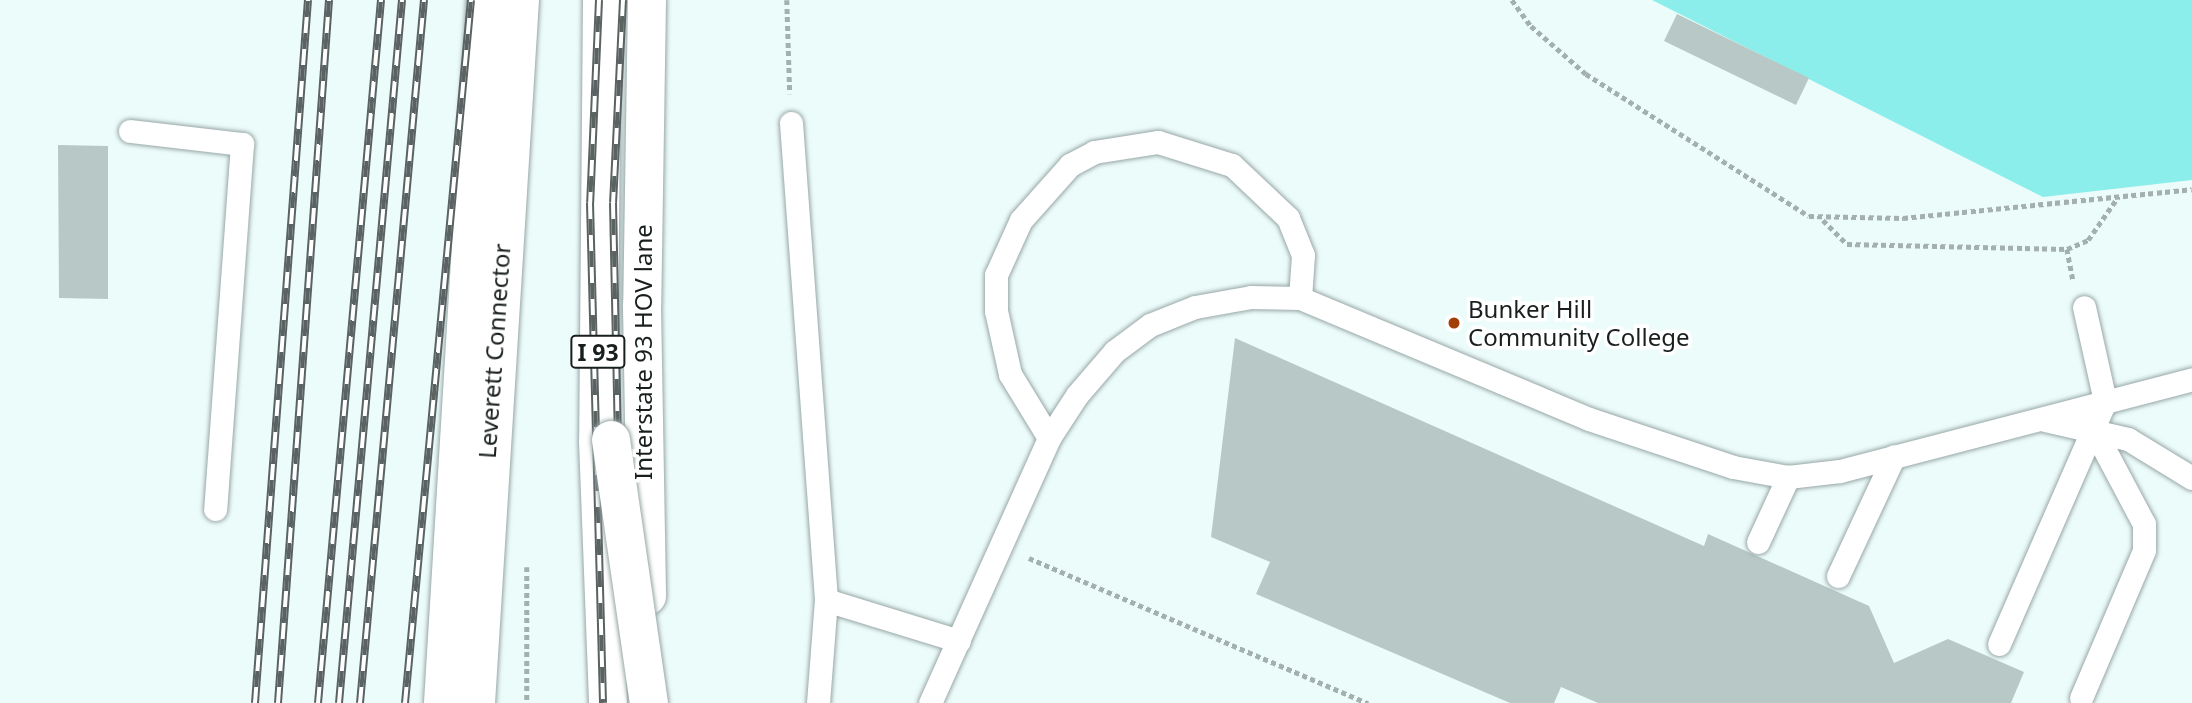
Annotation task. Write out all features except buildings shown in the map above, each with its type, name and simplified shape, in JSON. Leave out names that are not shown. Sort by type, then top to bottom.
[{"type":"highway","name":"Leverett Connector","points":[[443,703],[486,0]]},
{"type":"highway","name":"Leverett Connector","points":[[477,703],[520,0]]},
{"type":"highway","name":"I 93","points":[[602,0],[598,441],[608,703]]},
{"type":"highway","name":"I 93","points":[[615,0],[611,440],[621,703]]},
{"type":"highway","name":"Interstate 93 HOV lane","points":[[647,0],[642,319],[651,703]]},
{"type":"highway","points":[[611,440],[651,703]]},
{"type":"lane","points":[[791,123],[826,600],[818,703]]},
{"type":"lane","points":[[130,131],[242,144],[215,509]]},
{"type":"lane","points":[[1049,438],[1010,374],[996,311],[996,275],[1021,220],[1070,165],[1094,152],[1158,142],[1232,166],[1288,218],[1303,256],[1300,298]]},
{"type":"lane","points":[[930,703],[1049,438],[1115,351],[1150,326],[1206,305],[1300,298],[1589,419],[1733,467],[1788,477],[1894,456],[2192,379]]},
{"type":"lane","points":[[1998,645],[2105,401],[2084,307]]},
{"type":"lane","points":[[2032,420],[2093,428],[2146,446],[2192,478]]},
{"type":"lane","points":[[2081,698],[2144,550],[2144,524],[2093,428]]},
{"type":"lane","points":[[1838,576],[1894,456]]},
{"type":"lane","points":[[1758,541],[1788,477]]},
{"type":"lane","points":[[826,600],[959,641]]},
{"type":"path","points":[[787,0],[791,123]]},
{"type":"path","points":[[1512,0],[1531,26],[1586,74],[1823,220],[1847,244],[2067,249],[2088,240],[2118,197]]},
{"type":"path","points":[[1823,220],[2192,189]]},
{"type":"path","points":[[1002,547],[1368,703]]},
{"type":"shaded area","points":[[1652,0],[2192,0],[2192,180],[2043,197]]},
{"type":"railway","points":[[255,703],[308,0]]},
{"type":"railway","points":[[278,703],[329,0]]},
{"type":"railway","points":[[318,703],[381,0]]},
{"type":"railway","points":[[339,703],[402,0]]},
{"type":"railway","points":[[360,703],[424,0]]},
{"type":"railway","points":[[405,703],[471,0]]},
{"type":"railway","points":[[599,0],[590,203],[603,703]]},
{"type":"railway","points":[[623,0],[613,203],[621,582],[634,703]]},
{"type":"place","name":"Bunker Hill Community College","points":[[1454,323]]}]
